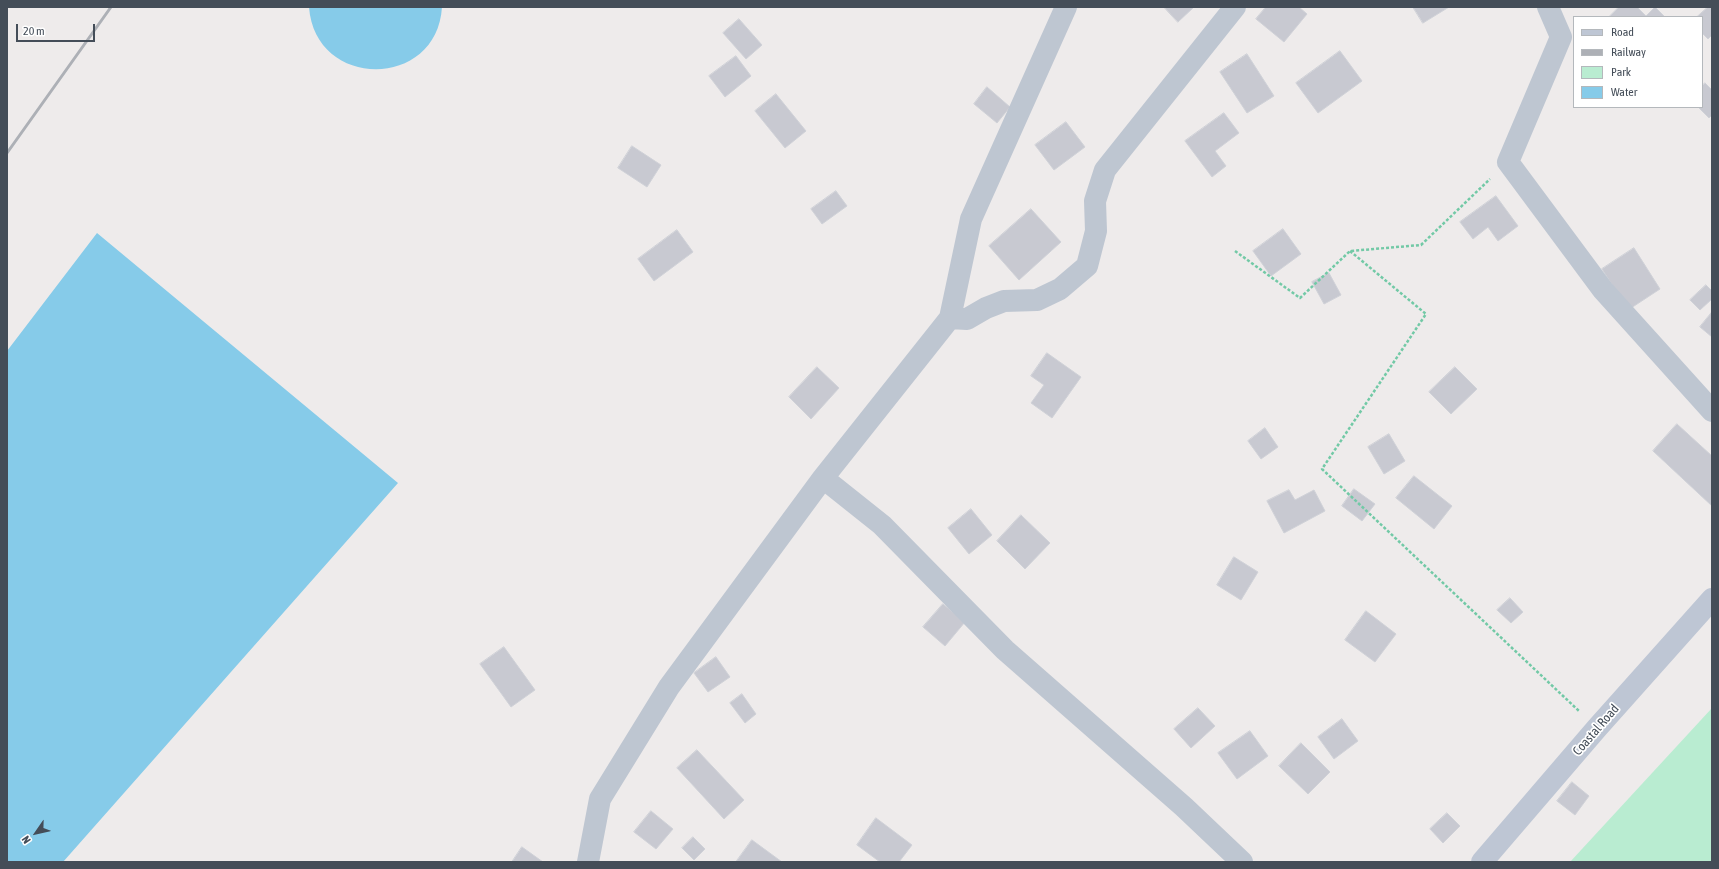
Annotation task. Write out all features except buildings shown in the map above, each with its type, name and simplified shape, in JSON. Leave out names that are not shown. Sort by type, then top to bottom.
[{"type":"main road","name":"Coastal Road","points":[[1482,862],[1597,728],[1712,599]]},
{"type":"street","points":[[588,862],[600,800],[665,694],[823,478],[950,318],[970,219],[1066,7]]},
{"type":"street","points":[[950,318],[967,319],[986,308],[1004,301],[1037,300],[1060,289],[1087,266],[1096,231],[1095,202],[1105,170],[1235,7]]},
{"type":"street","points":[[1548,7],[1561,37],[1508,162],[1603,290],[1712,411]]},
{"type":"street","points":[[823,478],[882,524],[1005,650],[1184,807],[1242,862]]},
{"type":"path","points":[[1235,251],[1300,298],[1350,251],[1421,245],[1508,162]]},
{"type":"path","points":[[1350,251],[1426,314],[1322,469],[1597,728]]},
{"type":"green space","points":[[1712,708],[1712,862],[1570,862]]},
{"type":"water","points":[[309,7],[442,7],[435,34],[420,54],[399,65],[376,69],[352,65],[332,54],[316,34]]},
{"type":"water","points":[[97,233],[398,483],[63,862],[7,862],[7,351]]},
{"type":"railway","points":[[7,153],[111,7]]}]
